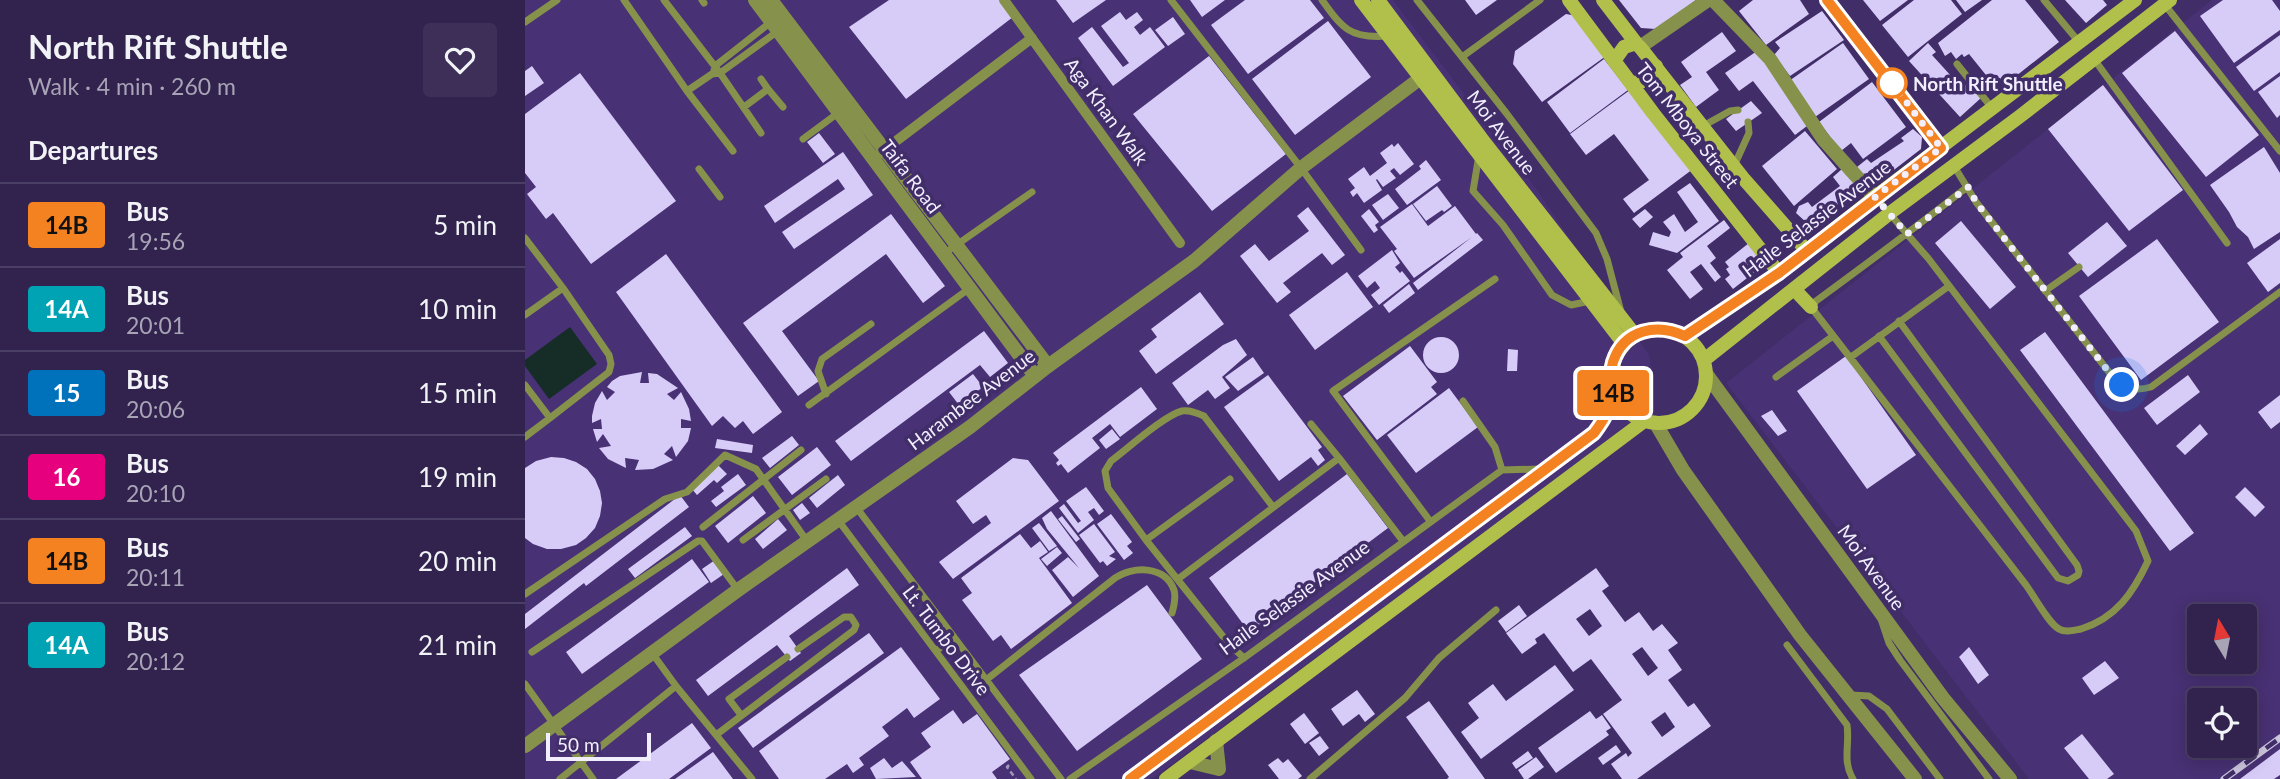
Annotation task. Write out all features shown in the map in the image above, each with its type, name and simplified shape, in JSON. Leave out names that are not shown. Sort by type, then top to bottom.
[{"type":"main road","name":"Moi Avenue","points":[[1361,0],[1388,36],[1426,74],[1623,320],[1629,340]]},
{"type":"main road","name":"Moi Avenue","points":[[1378,0],[1479,155],[1591,301],[1629,340]]},
{"type":"main road","name":"Tom Mboya Street","points":[[1569,0],[1779,273]]},
{"type":"main road","name":"Tom Mboya Street","points":[[1603,0],[1734,166],[1807,250]]},
{"type":"main road","name":"Haile Selassie Avenue","points":[[1685,336],[1779,273],[2135,0]]},
{"type":"main road","points":[[1705,367],[1794,289],[1890,213],[2167,2]]},
{"type":"main road","points":[[1614,61],[1623,47],[1638,45]]},
{"type":"main road","points":[[1632,83],[1651,78],[1656,66]]},
{"type":"main road","points":[[1794,289],[1811,307]]},
{"type":"main road","points":[[1658,328],[1672,330],[1685,336],[1699,351],[1705,367],[1705,388],[1692,411],[1669,423],[1649,423],[1622,405],[1613,392],[1611,379],[1613,363],[1620,348],[1629,340],[1658,328]]},
{"type":"main road","points":[[1130,779],[1594,433],[1603,421],[1613,392]]},
{"type":"main road","points":[[1166,779],[1649,423]]},
{"type":"street","name":"Taifa Road","points":[[755,0],[839,112],[879,154]]},
{"type":"street","name":"Taifa Road","points":[[771,0],[879,154],[950,249],[1048,366]]},
{"type":"street","name":"Aga Khan Walk","points":[[1004,0],[1180,243]]},
{"type":"street","points":[[1638,45],[1708,0]]},
{"type":"street","points":[[1713,0],[1770,59],[1823,139],[1875,197]]},
{"type":"street","points":[[1827,0],[1941,148]]},
{"type":"street","points":[[879,154],[1032,38]]},
{"type":"street","name":"Harambee Avenue","points":[[525,746],[738,590],[970,427],[1048,366],[1194,261],[1301,168],[1426,74]]},
{"type":"street","name":"Taifa Road","points":[[950,249],[971,288],[1035,376]]},
{"type":"street","name":"Moi Avenue","points":[[1705,367],[1944,698],[2010,779]]},
{"type":"street","points":[[1649,423],[1800,635],[1915,779]]},
{"type":"street","points":[[1216,741],[1223,774]]},
{"type":"street","points":[[1190,762],[1223,774]]},
{"type":"lane","points":[[525,22],[557,0]]},
{"type":"lane","points":[[624,0],[687,91],[733,151]]},
{"type":"lane","points":[[664,0],[761,133]]},
{"type":"lane","points":[[1171,0],[1301,168],[1360,250]]},
{"type":"lane","points":[[1322,0],[1349,31],[1388,36]]},
{"type":"lane","name":"Moi Avenue","points":[[1417,0],[1596,233],[1607,259],[1623,320]]},
{"type":"lane","points":[[1462,57],[1540,0]]},
{"type":"lane","points":[[2044,0],[2079,43]]},
{"type":"lane","points":[[2167,2],[2280,151]]},
{"type":"lane","points":[[687,91],[774,26]]},
{"type":"lane","points":[[2094,59],[2227,243]]},
{"type":"lane","points":[[1957,64],[1993,108]]},
{"type":"lane","points":[[761,79],[783,107]]},
{"type":"lane","points":[[744,107],[768,89]]},
{"type":"lane","points":[[1703,126],[1730,111],[1738,110]]},
{"type":"lane","points":[[803,139],[839,112]]},
{"type":"lane","points":[[1734,166],[1749,133],[1748,122]]},
{"type":"lane","name":"Moi Avenue","points":[[1479,155],[1473,191],[1503,225],[1552,295],[1571,305],[1591,301]]},
{"type":"lane","points":[[1954,166],[1976,202],[2116,381],[2136,390],[2151,387],[2280,292]]},
{"type":"lane","points":[[699,169],[720,197]]},
{"type":"lane","points":[[1875,197],[1890,213],[1907,234],[1949,286],[2136,531],[2148,561],[2137,583],[2110,616],[2073,630],[2058,629],[2053,624],[1811,307],[1816,301],[1907,234],[1968,187]]},
{"type":"lane","points":[[950,249],[1032,192]]},
{"type":"lane","points":[[525,238],[609,355],[611,364],[609,372],[525,437]]},
{"type":"lane","points":[[2045,291],[2079,267]]},
{"type":"lane","points":[[1430,521],[1333,391],[1495,279]]},
{"type":"lane","points":[[1851,357],[1949,286]]},
{"type":"lane","points":[[525,315],[563,288]]},
{"type":"lane","points":[[809,405],[971,288]]},
{"type":"lane","points":[[1879,336],[2058,578],[2068,581],[2078,575],[2077,565],[1899,321]]},
{"type":"lane","points":[[825,394],[818,371],[822,359],[871,324]]},
{"type":"lane","points":[[1776,377],[1833,336]]},
{"type":"lane","points":[[525,386],[550,418]]},
{"type":"lane","points":[[1463,401],[1495,447],[1502,470],[1546,469]]},
{"type":"lane","points":[[1244,658],[1146,540],[1108,488],[1105,471],[1121,453],[1172,415],[1184,411],[1195,412],[1204,416],[1273,507]]},
{"type":"lane","points":[[1311,424],[1403,541]]},
{"type":"lane","points":[[703,527],[801,450]]},
{"type":"lane","points":[[525,594],[665,499],[687,492],[725,455],[756,469],[807,542]]},
{"type":"lane","points":[[1178,579],[1339,458]]},
{"type":"lane","name":"Haile Selassie Avenue","points":[[1070,779],[1244,658],[1502,470]]},
{"type":"lane","points":[[743,540],[826,479]]},
{"type":"lane","points":[[1146,540],[1230,479]]},
{"type":"lane","name":"Lt. Tumbo Drive","points":[[856,507],[1061,779]]},
{"type":"lane","name":"Lt. Tumbo Drive","points":[[838,520],[1031,779]]},
{"type":"lane","points":[[532,652],[698,541],[702,541],[738,590]]},
{"type":"lane","name":"Lt. Tumbo Drive","points":[[986,680],[1123,572],[1143,569],[1165,579],[1174,594],[1172,613]]},
{"type":"lane","points":[[1310,779],[1405,698],[1439,658],[1496,610]]},
{"type":"lane","points":[[1880,611],[1882,627],[1889,643],[1989,779]]},
{"type":"lane","points":[[716,735],[854,630],[856,625],[851,617],[844,617],[798,649]]},
{"type":"lane","points":[[936,651],[954,637]]},
{"type":"lane","points":[[1787,645],[1844,719],[1848,729],[1846,764],[1853,779]]},
{"type":"lane","points":[[652,653],[752,779]]},
{"type":"lane","points":[[741,715],[729,699],[787,657]]},
{"type":"lane","points":[[525,684],[593,779]]},
{"type":"lane","points":[[560,779],[676,686]]},
{"type":"lane","points":[[1848,695],[1869,695],[1887,709],[1940,779]]},
{"type":"path","points":[[1010,772],[1016,779]]},
{"type":"shaded area","points":[[525,0],[1393,0],[1537,190],[1649,355],[1654,381],[1646,410],[1152,779],[525,779]]},
{"type":"shaded area","points":[[2212,0],[2280,0],[2280,779],[2029,779],[1726,383]]},
{"type":"shaded area","points":[[570,327],[597,364],[549,399],[525,366],[525,360]]},
{"type":"building","points":[[889,0],[1000,0],[1013,17],[906,99],[849,27]]},
{"type":"building","points":[[1056,0],[1106,0],[1073,23]]},
{"type":"building","points":[[1190,0],[1225,0],[1202,17]]},
{"type":"building","points":[[1245,0],[1310,0],[1324,18],[1248,74],[1211,25]]},
{"type":"building","points":[[1465,0],[1497,0],[1476,15]]},
{"type":"building","points":[[1619,0],[1696,0],[1656,29],[1641,28]]},
{"type":"building","points":[[1753,0],[1800,0],[1809,14],[1766,45],[1739,11]]},
{"type":"building","points":[[1863,0],[1908,0],[1880,21]]},
{"type":"building","points":[[1914,0],[1951,0],[1962,14],[1908,57],[1882,25]]},
{"type":"building","points":[[1956,0],[1982,0],[1965,12]]},
{"type":"building","points":[[1992,0],[2025,0],[2059,42],[2011,80],[2006,75],[1994,85],[1969,54],[1964,57],[1962,54],[1956,59],[1951,52],[1945,56],[1938,43]]},
{"type":"building","points":[[2065,0],[2103,0],[2107,5],[2086,23]]},
{"type":"building","points":[[2223,0],[2272,0],[2280,11],[2280,30],[2234,63],[2200,16]]},
{"type":"building","points":[[1822,11],[1844,40],[1790,76],[1774,55],[1780,48],[1775,42]]},
{"type":"building","points":[[1120,12],[1126,20],[1137,12],[1143,20],[1134,27],[1140,35],[1150,27],[1165,47],[1113,86],[1078,38],[1092,27],[1123,67],[1129,63],[1101,26]]},
{"type":"building","points":[[1566,14],[1577,16],[1606,56],[1542,102],[1513,64],[1515,51]]},
{"type":"building","points":[[1173,17],[1185,34],[1168,46],[1155,30]]},
{"type":"building","points":[[1328,21],[1371,77],[1295,135],[1252,79]]},
{"type":"building","points":[[2175,31],[2259,135],[2206,177],[2122,73]]},
{"type":"building","points":[[1722,32],[1736,51],[1706,72],[1719,90],[1696,107],[1680,85],[1692,77],[1681,62]]},
{"type":"building","points":[[2280,35],[2280,72],[2254,91],[2236,67]]},
{"type":"building","points":[[1843,43],[1869,79],[1815,117],[1789,81]]},
{"type":"building","points":[[1928,43],[1936,52],[1932,55],[1962,88],[1969,82],[1982,97],[1960,117],[1909,61]]},
{"type":"building","points":[[1757,51],[1811,123],[1795,135],[1753,81],[1739,91],[1725,73]]},
{"type":"building","points":[[1209,56],[1286,154],[1212,211],[1133,114]]},
{"type":"building","points":[[1604,59],[1628,90],[1570,133],[1547,102]]},
{"type":"building","points":[[532,66],[544,83],[525,96],[525,71]]},
{"type":"building","points":[[580,73],[676,201],[591,264],[553,213],[546,219],[527,194],[536,187],[525,173],[525,114]]},
{"type":"building","points":[[2280,76],[2280,115],[2277,118],[2258,92]]},
{"type":"building","points":[[1872,82],[1906,127],[1863,159],[1851,143],[1841,151],[1819,122]]},
{"type":"building","points":[[2103,85],[2183,190],[2129,231],[2048,129]]},
{"type":"building","points":[[1630,90],[1693,169],[1634,213],[1623,199],[1649,180],[1614,134],[1586,155],[1570,134]]},
{"type":"building","points":[[1751,101],[1762,113],[1736,131],[1726,119]]},
{"type":"building","points":[[1913,129],[1922,137],[1921,149],[1877,183],[1868,173],[1862,174],[1857,167],[1867,159],[1871,163],[1904,141],[1901,138]]},
{"type":"building","points":[[1805,131],[1837,169],[1794,206],[1762,166]]},
{"type":"building","points":[[819,133],[835,154],[823,163],[807,142]]},
{"type":"building","points":[[1398,143],[1414,164],[1400,175],[1394,168],[1390,171],[1396,178],[1383,187],[1377,179],[1382,190],[1364,203],[1357,193],[1353,197],[1350,192],[1355,188],[1348,179],[1364,167],[1370,176],[1387,163],[1380,153]]},
{"type":"building","points":[[2264,147],[2280,173],[2280,232],[2254,249],[2210,185]]},
{"type":"building","points":[[843,152],[873,195],[794,249],[782,232],[845,189],[838,179],[775,223],[764,206]]},
{"type":"building","points":[[1426,160],[1441,180],[1407,205],[1395,189],[1421,169],[1419,166]]},
{"type":"building","points":[[1842,169],[1860,189],[1815,222],[1810,218],[1807,223],[1796,213],[1799,206],[1808,202],[1812,207],[1840,186],[1833,177]]},
{"type":"building","points":[[1690,183],[1719,221],[1677,253],[1649,245],[1653,232],[1669,237],[1671,232],[1663,222],[1674,214],[1685,232],[1698,222],[1677,192]]},
{"type":"building","points":[[1437,186],[1452,206],[1426,221],[1413,204]]},
{"type":"building","points":[[1388,194],[1399,208],[1383,220],[1372,205]]},
{"type":"building","points":[[1412,204],[1428,226],[1455,206],[1483,240],[1418,290],[1413,283],[1472,237],[1414,278],[1380,227]]},
{"type":"building","points":[[1308,207],[1345,255],[1332,265],[1322,253],[1283,283],[1291,292],[1277,303],[1240,256],[1255,244],[1269,261],[1309,231],[1297,216]]},
{"type":"building","points":[[1369,209],[1379,222],[1375,225],[1378,230],[1374,233],[1361,216]]},
{"type":"building","points":[[1645,209],[1653,217],[1640,228],[1632,219]]},
{"type":"building","points":[[891,214],[945,286],[923,303],[886,254],[782,331],[819,381],[798,396],[743,323]]},
{"type":"building","points":[[1724,220],[1730,228],[1707,246],[1716,258],[1710,263],[1721,277],[1715,282],[1701,264],[1690,272],[1703,289],[1690,299],[1667,270],[1683,257],[1680,253]]},
{"type":"building","points":[[1961,221],[2016,287],[1990,309],[1935,243]]},
{"type":"building","points":[[2107,222],[2127,246],[2088,277],[2068,253]]},
{"type":"building","points":[[2157,239],[2219,322],[2141,380],[2079,296]]},
{"type":"building","points":[[2280,239],[2280,283],[2268,292],[2247,263]]},
{"type":"building","points":[[1749,243],[1765,264],[1733,289],[1725,279],[1730,275],[1725,262]]},
{"type":"building","points":[[1392,250],[1400,263],[1395,267],[1410,281],[1379,305],[1371,295],[1380,288],[1375,281],[1367,288],[1358,276]]},
{"type":"building","points":[[666,254],[782,412],[753,434],[743,421],[735,428],[723,416],[712,426],[616,292]]},
{"type":"building","points":[[1347,272],[1373,307],[1315,350],[1289,315]]},
{"type":"building","points":[[1409,284],[1415,293],[1389,313],[1383,305]]},
{"type":"building","points":[[1200,292],[1224,324],[1156,374],[1139,351],[1157,337],[1151,329]]},
{"type":"building","points":[[984,331],[1008,363],[990,377],[980,365],[851,461],[835,441]]},
{"type":"building","points":[[2045,332],[2194,533],[2170,551],[2020,350]]},
{"type":"building","points":[[1441,337],[1454,342],[1459,355],[1454,368],[1441,373],[1428,368],[1423,355],[1428,342]]},
{"type":"building","points":[[1236,339],[1247,355],[1222,377],[1230,388],[1215,399],[1208,390],[1188,405],[1172,383],[1223,345]]},
{"type":"building","points":[[1410,346],[1437,382],[1431,387],[1437,394],[1377,440],[1343,396]]},
{"type":"building","points":[[1508,349],[1518,350],[1517,371],[1507,371]]},
{"type":"building","points":[[1846,356],[1916,455],[1867,489],[1797,391]]},
{"type":"building","points":[[1253,357],[1264,373],[1238,391],[1225,377]]},
{"type":"building","points":[[642,372],[640,383],[649,383],[648,373],[657,374],[678,388],[667,394],[674,400],[681,392],[691,421],[681,419],[681,428],[691,428],[688,441],[676,457],[672,446],[664,454],[673,460],[653,469],[635,470],[639,460],[625,458],[626,468],[608,459],[599,448],[611,446],[603,434],[597,442],[593,429],[602,429],[601,419],[592,423],[592,416],[602,391],[607,400],[615,392],[607,387],[612,381],[620,376]]},
{"type":"building","points":[[973,374],[983,387],[959,405],[949,392]]},
{"type":"building","points":[[1268,375],[1322,447],[1318,450],[1325,460],[1318,466],[1311,457],[1279,481],[1224,407]]},
{"type":"building","points":[[2188,375],[2200,392],[2157,425],[2144,408]]},
{"type":"building","points":[[1141,387],[1157,409],[1120,437],[1110,424],[1092,438],[1100,448],[1068,473],[1061,464],[1058,466],[1056,463],[1059,460],[1053,453]]},
{"type":"building","points":[[1449,388],[1478,427],[1416,473],[1387,435]]},
{"type":"building","points":[[2280,395],[2280,422],[2271,429],[2258,412]]},
{"type":"building","points":[[1772,410],[1787,431],[1778,436],[1761,416]]},
{"type":"building","points":[[2200,424],[2208,434],[2185,455],[2176,446]]},
{"type":"building","points":[[1112,429],[1120,439],[1106,449],[1099,440]]},
{"type":"building","points":[[792,436],[799,445],[770,468],[762,458]]},
{"type":"building","points":[[717,439],[753,445],[752,453],[715,448]]},
{"type":"building","points":[[817,447],[831,465],[792,495],[778,477]]},
{"type":"building","points":[[551,457],[576,462],[587,469],[595,479],[602,503],[595,528],[576,545],[561,549],[547,549],[525,538],[525,468],[536,461]]},
{"type":"building","points":[[1013,458],[1028,460],[1059,501],[953,579],[939,562],[991,523],[986,515],[973,524],[956,501]]},
{"type":"building","points":[[718,465],[727,474],[717,483],[714,480],[697,495],[691,488]]},
{"type":"building","points":[[738,474],[746,485],[716,507],[711,501],[724,491],[721,487]]},
{"type":"building","points":[[1347,474],[1388,528],[1249,632],[1209,578]]},
{"type":"building","points":[[838,475],[845,485],[817,508],[809,498]]},
{"type":"building","points":[[1086,487],[1104,511],[1099,515],[1094,508],[1088,512],[1094,520],[1078,533],[1059,508],[1064,504],[1078,523],[1081,521],[1066,501]]},
{"type":"building","points":[[2245,487],[2265,507],[2255,517],[2235,497]]},
{"type":"building","points":[[680,495],[689,507],[525,629],[525,614]]},
{"type":"building","points":[[753,496],[766,513],[728,543],[715,526]]},
{"type":"building","points":[[802,503],[810,513],[800,520],[793,510]]},
{"type":"building","points":[[1051,511],[1099,576],[1073,597],[1052,570],[1068,557],[1079,568],[1047,529],[1042,518]]},
{"type":"building","points":[[1111,514],[1132,542],[1127,546],[1133,553],[1124,560],[1097,524]]},
{"type":"building","points":[[1062,516],[1080,539],[1076,542],[1058,519]]},
{"type":"building","points":[[778,519],[787,530],[763,549],[755,539]]},
{"type":"building","points":[[1039,523],[1057,546],[1049,551],[1032,528]]},
{"type":"building","points":[[1094,524],[1115,552],[1109,556],[1116,559],[1107,566],[1103,561],[1100,563],[1079,535]]},
{"type":"building","points":[[685,527],[692,536],[635,578],[628,569]]},
{"type":"building","points":[[1020,534],[1031,548],[1040,541],[1048,552],[1039,558],[1072,603],[1011,649],[1001,635],[993,641],[962,600],[972,593],[961,578]]},
{"type":"building","points":[[1057,547],[1062,553],[1047,566],[1041,559]]},
{"type":"building","points":[[692,559],[709,582],[582,674],[566,652]]},
{"type":"building","points":[[715,560],[724,574],[711,583],[702,569]]},
{"type":"building","points":[[847,568],[859,585],[789,636],[801,653],[790,661],[777,645],[708,696],[696,680]]},
{"type":"building","points":[[1596,568],[1609,586],[1602,591],[1625,622],[1639,612],[1653,631],[1662,624],[1678,643],[1668,650],[1682,670],[1668,680],[1688,707],[1694,703],[1711,726],[1637,779],[1622,779],[1611,764],[1626,753],[1628,757],[1632,753],[1603,714],[1622,700],[1591,659],[1573,672],[1544,633],[1535,639],[1537,643],[1522,654],[1506,633]],"holes":[[[1590,609],[1602,626],[1589,636],[1576,619]],[[1642,647],[1658,668],[1648,676],[1632,654]],[[1665,712],[1675,727],[1662,737],[1651,722]]]},
{"type":"building","points":[[1147,585],[1202,659],[1077,751],[1019,675]]},
{"type":"building","points":[[1519,605],[1527,616],[1506,632],[1498,621]]},
{"type":"building","points":[[869,633],[884,653],[753,748],[738,728]]},
{"type":"building","points":[[901,647],[940,699],[914,718],[907,708],[882,727],[889,736],[859,758],[864,765],[853,773],[847,764],[825,779],[779,779],[759,751]]},
{"type":"building","points":[[1969,647],[1989,675],[1978,684],[1959,657]]},
{"type":"building","points":[[2105,661],[2119,678],[2094,695],[2082,678]]},
{"type":"building","points":[[1555,665],[1574,690],[1481,759],[1461,732],[1479,718],[1468,703],[1493,684],[1506,701]]},
{"type":"building","points":[[1357,690],[1375,714],[1365,722],[1359,714],[1343,726],[1331,709]]},
{"type":"building","points":[[1429,701],[1485,779],[1447,779],[1449,777],[1406,717]]},
{"type":"building","points":[[953,710],[963,724],[977,714],[1010,759],[992,772],[997,779],[922,779],[910,762],[931,747],[921,733]]},
{"type":"building","points":[[1590,711],[1596,719],[1602,715],[1611,728],[1606,731],[1609,735],[1556,773],[1538,748]]},
{"type":"building","points":[[1304,713],[1319,733],[1305,744],[1290,724]]},
{"type":"building","points":[[692,723],[711,748],[669,779],[616,779]]},
{"type":"building","points":[[2082,734],[2114,774],[2107,779],[2089,779],[2064,748]]},
{"type":"building","points":[[1320,736],[1329,748],[1319,756],[1309,743]]},
{"type":"building","points":[[1616,745],[1621,752],[1603,765],[1598,758]]},
{"type":"building","points":[[2280,749],[2280,775],[2274,779],[2240,779]]},
{"type":"building","points":[[1528,751],[1533,758],[1516,769],[1512,763]]},
{"type":"building","points":[[713,752],[733,779],[675,779]]},
{"type":"building","points":[[1536,757],[1544,767],[1524,779],[1518,770]]},
{"type":"building","points":[[884,758],[892,768],[902,761],[916,777],[876,779],[870,768]]},
{"type":"building","points":[[1278,758],[1283,763],[1288,759],[1302,776],[1298,779],[1279,779],[1268,765]]},
{"type":"railway","points":[[2224,779],[2280,738]]},
{"type":"bus line","name":"14B","points":[[1130,779],[1594,433],[1603,421],[1613,392],[1613,363],[1620,348],[1635,335],[1658,328],[1685,336],[1779,273],[1941,148],[1827,0]]},
{"type":"place","name":"North Rift Shuttle","points":[[1892,83]]},
{"type":"route","points":[[1892,83],[1941,148],[1875,197],[1907,234],[1968,187],[1990,220],[2116,381],[2122,385]]}]
